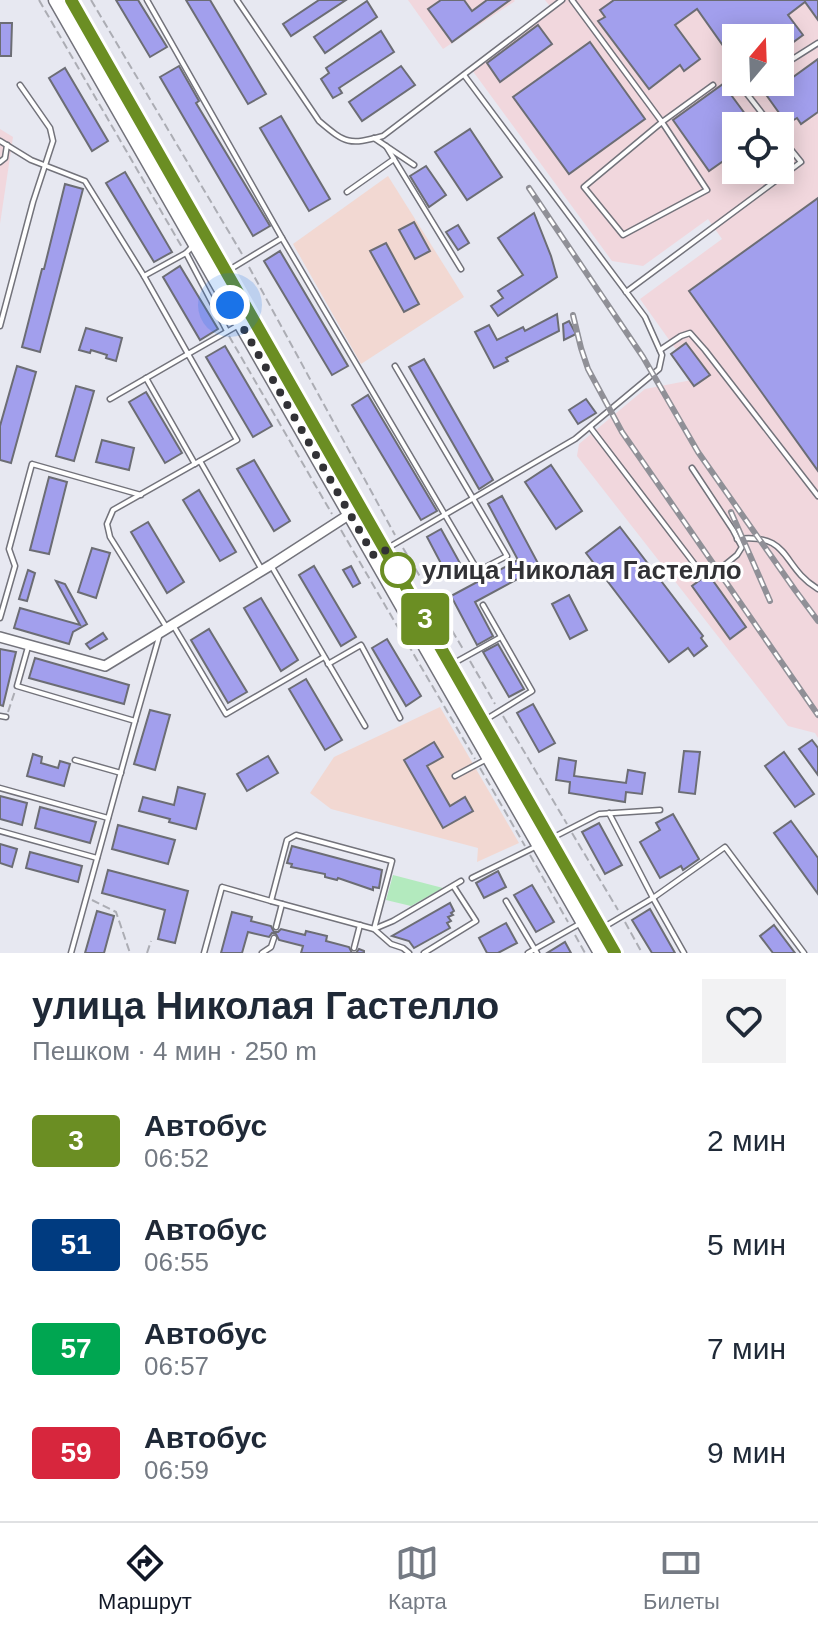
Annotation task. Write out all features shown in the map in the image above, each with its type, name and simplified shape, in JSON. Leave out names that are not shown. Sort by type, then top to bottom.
[{"type":"main road","points":[[55,0],[190,249],[241,324],[350,514],[451,664],[483,721],[577,925],[600,953]]},
{"type":"main road","points":[[71,0],[226,272],[379,553],[484,761],[615,953]]},
{"type":"street","points":[[0,637],[105,666],[350,514]]},
{"type":"lane","points":[[147,0],[282,238],[478,571],[507,556],[395,366]]},
{"type":"lane","points":[[237,0],[319,121],[337,136],[357,143],[383,136],[562,0]]},
{"type":"lane","points":[[572,0],[662,122],[707,190],[623,235],[584,187],[662,122],[713,85]]},
{"type":"lane","points":[[794,58],[818,43]]},
{"type":"lane","points":[[379,553],[575,439],[659,369],[662,355],[645,317],[464,75]]},
{"type":"lane","points":[[0,326],[33,202],[53,141],[50,128],[20,85]]},
{"type":"lane","points":[[749,96],[761,112]]},
{"type":"lane","points":[[374,138],[414,165]]},
{"type":"lane","points":[[0,141],[45,166],[85,181],[144,276],[237,440],[113,510],[107,524],[110,537],[167,629],[226,714],[324,657]]},
{"type":"lane","points":[[0,162],[5,158],[7,145]]},
{"type":"lane","points":[[386,146],[461,269]]},
{"type":"lane","points":[[347,192],[394,159]]},
{"type":"lane","points":[[626,292],[771,184]]},
{"type":"lane","points":[[226,272],[282,238]]},
{"type":"lane","points":[[144,276],[190,249],[227,331]]},
{"type":"lane","points":[[110,399],[241,324]]},
{"type":"lane","points":[[660,351],[690,333],[818,496]]},
{"type":"lane","points":[[146,378],[365,726]]},
{"type":"lane","points":[[590,427],[696,566],[707,573],[715,573],[742,547],[692,468]]},
{"type":"lane","points":[[0,618],[15,566],[9,549],[32,464],[141,495]]},
{"type":"lane","points":[[737,539],[758,537],[771,541],[804,579],[818,589]]},
{"type":"lane","points":[[483,605],[532,691],[483,721]]},
{"type":"lane","points":[[71,953],[135,721],[167,629]]},
{"type":"lane","points":[[451,664],[501,637]]},
{"type":"lane","points":[[28,645],[17,686],[135,721]]},
{"type":"lane","points":[[328,664],[361,645],[400,718]]},
{"type":"lane","points":[[75,760],[121,773]]},
{"type":"lane","points":[[455,776],[484,761]]},
{"type":"lane","points":[[0,788],[108,818]]},
{"type":"lane","points":[[472,878],[599,814],[660,810]]},
{"type":"lane","points":[[609,813],[684,953]]},
{"type":"lane","points":[[0,831],[97,858]]},
{"type":"lane","points":[[271,901],[287,840],[296,835],[392,861],[374,929]]},
{"type":"lane","points":[[601,929],[653,898],[725,847],[804,953]]},
{"type":"lane","points":[[374,929],[461,881]]},
{"type":"lane","points":[[424,953],[476,921],[454,886]]},
{"type":"lane","points":[[204,953],[222,887],[374,929],[391,944],[409,953]]},
{"type":"lane","points":[[506,901],[536,951]]},
{"type":"lane","points":[[276,927],[282,904]]},
{"type":"lane","points":[[354,948],[360,925]]},
{"type":"lane","points":[[528,953],[577,925]]},
{"type":"lane","points":[[262,953],[271,947],[274,938]]},
{"type":"lane","points":[[271,947],[276,953]]},
{"type":"path","points":[[39,0],[190,249]]},
{"type":"path","points":[[91,0],[246,260],[399,541],[642,953]]},
{"type":"path","points":[[227,331],[337,523],[539,845],[577,925],[585,953]]},
{"type":"path","points":[[3,717],[17,686]]},
{"type":"path","points":[[87,897],[116,912],[130,953]]},
{"type":"path","points":[[147,953],[151,941]]},
{"type":"shaded area","points":[[408,0],[514,0],[515,1],[443,49]]},
{"type":"shaded area","points":[[545,0],[818,0],[818,738],[815,733],[788,726],[577,456],[579,444],[645,389],[697,379],[640,299],[722,239],[708,219],[643,266],[612,261],[472,70],[552,9]]},
{"type":"shaded area","points":[[0,129],[13,137],[0,224]]},
{"type":"shaded area","points":[[388,176],[464,297],[361,364],[293,244]]},
{"type":"shaded area","points":[[440,707],[519,843],[477,862],[478,848],[331,809],[310,793],[334,757]]},
{"type":"green space","points":[[393,875],[443,888],[411,906],[386,900]]},
{"type":"building","points":[[116,0],[138,0],[167,47],[150,57]]},
{"type":"building","points":[[186,0],[210,0],[266,94],[248,104]]},
{"type":"building","points":[[319,0],[346,0],[291,36],[283,24]]},
{"type":"building","points":[[441,0],[464,0],[472,11],[487,0],[510,0],[452,42],[428,9]]},
{"type":"building","points":[[614,0],[818,0],[818,20],[805,2],[788,15],[803,35],[794,42],[794,24],[722,24],[722,44],[697,9],[675,25],[700,59],[684,71],[680,65],[649,89],[598,21],[605,17],[600,10]]},
{"type":"building","points":[[367,1],[377,17],[325,53],[314,37]]},
{"type":"building","points":[[0,23],[12,23],[11,56],[0,56]]},
{"type":"building","points":[[538,25],[552,44],[500,82],[487,63]]},
{"type":"building","points":[[381,31],[394,52],[339,88],[342,93],[333,98],[321,79],[329,73],[326,68]]},
{"type":"building","points":[[590,42],[645,119],[569,174],[513,97]]},
{"type":"building","points":[[818,59],[818,112],[801,124],[797,118],[794,120],[794,112],[778,112],[767,96],[794,96],[794,76]]},
{"type":"building","points":[[179,66],[199,101],[196,103],[270,226],[253,236],[160,77]]},
{"type":"building","points":[[401,66],[415,85],[362,121],[349,102]]},
{"type":"building","points":[[65,68],[108,141],[92,151],[49,78]]},
{"type":"building","points":[[722,85],[722,96],[732,96],[744,112],[722,112],[722,162],[709,171],[673,120]]},
{"type":"building","points":[[281,116],[330,199],[309,211],[260,128]]},
{"type":"building","points":[[470,129],[502,177],[467,200],[435,152]]},
{"type":"building","points":[[426,166],[446,195],[429,207],[410,176]]},
{"type":"building","points":[[125,172],[172,252],[154,262],[106,183]]},
{"type":"building","points":[[65,184],[83,189],[40,352],[22,347]]},
{"type":"building","points":[[818,198],[818,471],[689,291]]},
{"type":"building","points":[[534,213],[557,277],[498,316],[491,306],[503,298],[498,291],[523,275],[498,238]]},
{"type":"building","points":[[414,222],[430,251],[415,259],[399,230]]},
{"type":"building","points":[[458,225],[469,243],[458,250],[446,232]]},
{"type":"building","points":[[386,243],[419,304],[404,312],[370,251]]},
{"type":"building","points":[[280,251],[348,366],[332,375],[264,261]]},
{"type":"building","points":[[180,266],[218,329],[200,340],[163,277]]},
{"type":"building","points":[[557,314],[559,331],[506,358],[508,361],[494,368],[475,332],[489,325],[497,340],[523,327],[525,331]]},
{"type":"building","points":[[569,321],[576,334],[564,340],[563,324]]},
{"type":"building","points":[[86,328],[122,338],[116,361],[91,350],[90,353],[79,350]]},
{"type":"building","points":[[686,343],[710,375],[694,386],[671,354]]},
{"type":"building","points":[[225,346],[272,426],[253,437],[206,357]]},
{"type":"building","points":[[424,359],[493,480],[479,489],[409,367]]},
{"type":"building","points":[[17,366],[36,372],[11,463],[0,460],[0,426]]},
{"type":"building","points":[[76,386],[94,391],[74,461],[56,456]]},
{"type":"building","points":[[146,392],[182,453],[165,463],[129,402]]},
{"type":"building","points":[[368,395],[437,511],[421,520],[352,405]]},
{"type":"building","points":[[586,399],[596,413],[578,424],[569,410]]},
{"type":"building","points":[[102,440],[134,448],[129,470],[96,462]]},
{"type":"building","points":[[254,460],[290,521],[274,531],[237,469]]},
{"type":"building","points":[[551,465],[582,511],[556,529],[525,482]]},
{"type":"building","points":[[49,477],[67,482],[49,554],[30,550]]},
{"type":"building","points":[[199,490],[236,552],[220,561],[183,500]]},
{"type":"building","points":[[502,496],[540,567],[475,602],[493,636],[477,645],[451,596],[518,560],[488,504]]},
{"type":"building","points":[[148,522],[184,582],[167,593],[131,532]]},
{"type":"building","points":[[620,527],[703,636],[701,638],[707,646],[694,656],[688,648],[669,662],[586,553]]},
{"type":"building","points":[[441,529],[461,565],[446,573],[427,537]]},
{"type":"building","points":[[92,548],[110,553],[96,598],[78,592]]},
{"type":"building","points":[[314,566],[356,637],[341,646],[299,575]]},
{"type":"building","points":[[351,566],[360,583],[353,587],[343,570]]},
{"type":"building","points":[[28,570],[35,573],[27,601],[19,599]]},
{"type":"building","points":[[704,577],[711,578],[746,627],[730,639],[692,586]]},
{"type":"building","points":[[56,581],[65,584],[87,624],[73,632],[69,644],[14,628],[20,608],[80,625]]},
{"type":"building","points":[[569,595],[587,630],[570,639],[552,604]]},
{"type":"building","points":[[261,598],[298,660],[281,671],[244,608]]},
{"type":"building","points":[[209,629],[247,692],[228,703],[191,640]]},
{"type":"building","points":[[103,633],[107,639],[90,649],[86,644]]},
{"type":"building","points":[[387,639],[421,696],[406,706],[372,648]]},
{"type":"building","points":[[498,644],[524,689],[509,697],[483,652]]},
{"type":"building","points":[[0,649],[16,652],[3,706],[0,705]]},
{"type":"building","points":[[35,658],[129,685],[124,704],[29,678]]},
{"type":"building","points":[[306,679],[342,740],[325,750],[289,689]]},
{"type":"building","points":[[533,704],[555,743],[539,752],[517,713]]},
{"type":"building","points":[[150,710],[170,715],[155,770],[134,764]]},
{"type":"building","points":[[812,740],[818,748],[818,775],[799,749]]},
{"type":"building","points":[[434,742],[443,757],[427,766],[450,806],[465,797],[473,811],[443,828],[404,760]]},
{"type":"building","points":[[684,751],[700,752],[695,794],[679,792]]},
{"type":"building","points":[[784,752],[814,794],[795,807],[765,766]]},
{"type":"building","points":[[33,754],[42,757],[41,763],[58,768],[60,761],[70,764],[64,786],[27,776]]},
{"type":"building","points":[[268,756],[278,773],[247,791],[237,774]]},
{"type":"building","points":[[559,758],[576,761],[574,776],[626,783],[628,770],[645,773],[642,794],[626,792],[625,802],[569,793],[570,782],[556,780]]},
{"type":"building","points":[[178,787],[205,794],[196,829],[139,811],[143,797],[174,805]]},
{"type":"building","points":[[0,796],[27,803],[22,825],[0,819]]},
{"type":"building","points":[[40,807],[96,822],[90,843],[35,828]]},
{"type":"building","points":[[673,814],[699,859],[683,870],[681,866],[660,878],[640,842],[660,830],[656,823]]},
{"type":"building","points":[[791,821],[818,858],[818,894],[774,833]]},
{"type":"building","points":[[599,823],[622,865],[605,874],[582,832]]},
{"type":"building","points":[[118,825],[175,840],[168,864],[112,849]]},
{"type":"building","points":[[0,844],[17,849],[12,867],[0,863]]},
{"type":"building","points":[[292,846],[382,870],[379,888],[373,887],[373,890],[338,878],[325,877],[325,874],[291,867],[292,864],[287,863]]},
{"type":"building","points":[[30,852],[82,866],[78,882],[26,868]]},
{"type":"building","points":[[108,870],[188,891],[175,943],[158,939],[165,910],[102,893]]},
{"type":"building","points":[[498,871],[506,887],[484,898],[476,883]]},
{"type":"building","points":[[532,885],[554,922],[536,932],[514,895]]},
{"type":"building","points":[[450,903],[454,911],[448,917],[450,928],[414,948],[409,941],[392,936]]},
{"type":"building","points":[[650,909],[675,953],[652,953],[632,920]]},
{"type":"building","points":[[97,911],[114,916],[104,953],[85,953]]},
{"type":"building","points":[[232,912],[271,926],[274,932],[281,929],[327,936],[326,941],[349,947],[352,953],[301,953],[303,946],[279,940],[276,934],[272,933],[269,937],[248,932],[242,953],[221,953]]},
{"type":"building","points":[[506,923],[517,943],[498,953],[487,953],[479,938]]},
{"type":"building","points":[[774,925],[795,953],[773,953],[760,936]]},
{"type":"building","points":[[565,942],[571,953],[547,953]]},
{"type":"railway","points":[[529,188],[643,357],[698,452],[818,621]]},
{"type":"railway","points":[[573,315],[588,369],[622,432],[818,715]]},
{"type":"railway","points":[[731,512],[770,601]]},
{"type":"bus line","name":"3","points":[[71,0],[615,953]]},
{"type":"place","name":"улица Николая Гастелло","points":[[398,570]]},
{"type":"route","points":[[230,305],[374,556],[385,550],[398,570]]}]
